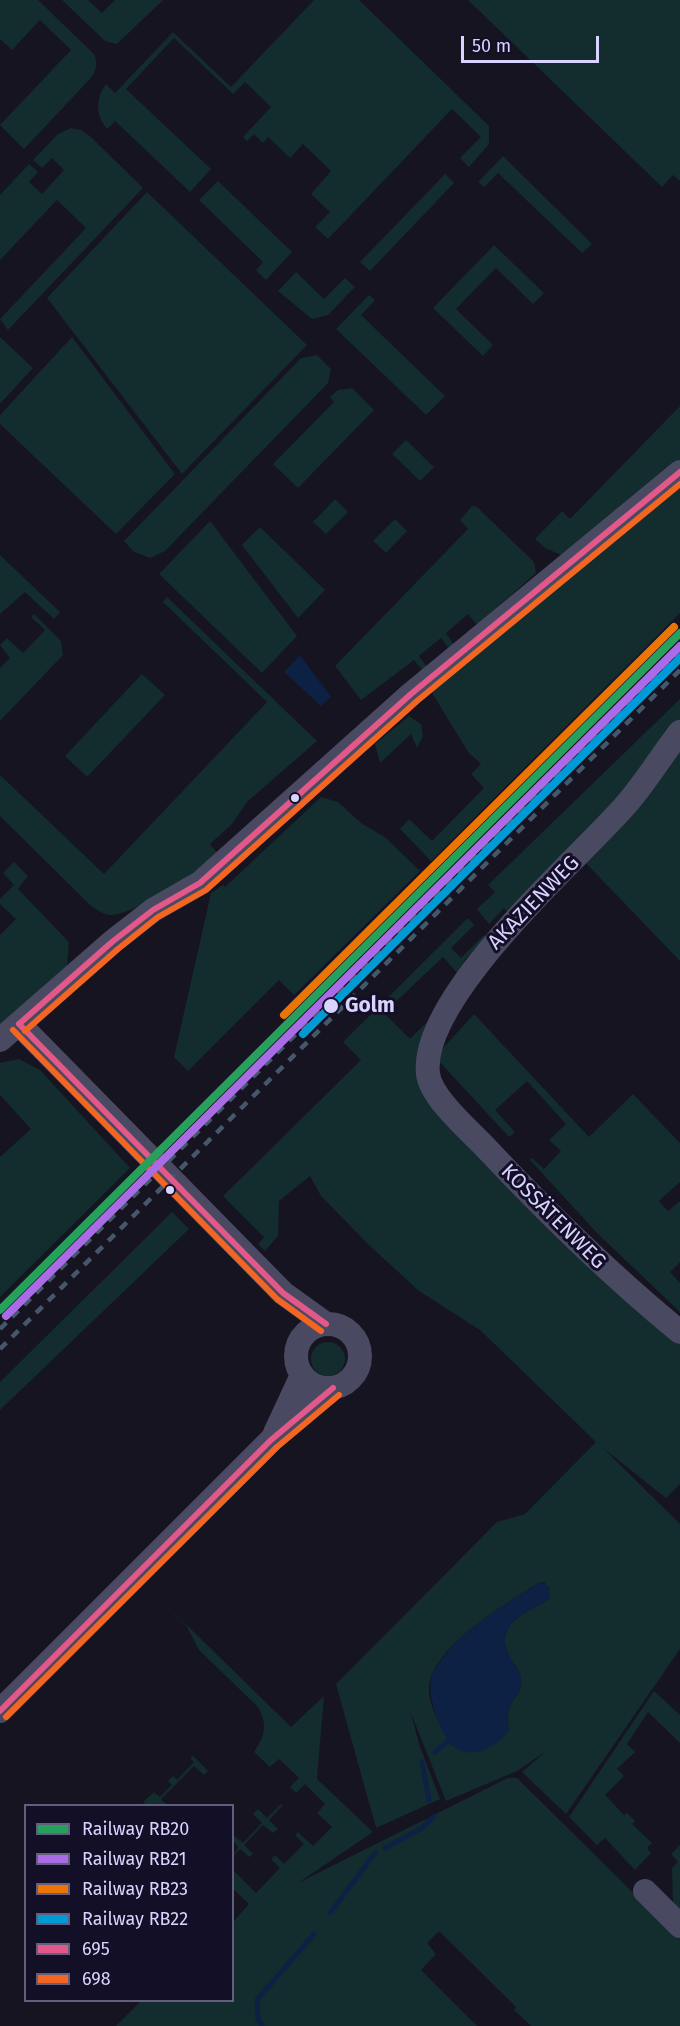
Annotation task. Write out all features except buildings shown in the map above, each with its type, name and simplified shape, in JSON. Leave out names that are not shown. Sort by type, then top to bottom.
[{"type":"street","points":[[0,1040],[128,929],[153,910],[200,883],[411,694],[680,472]]},
{"type":"street","name":"AKAZIENWEG","points":[[435,1091],[428,1075],[428,1058],[435,1035],[473,970],[520,913],[625,806],[680,732]]},
{"type":"street","points":[[0,1711],[271,1440],[333,1388],[350,1379],[356,1372],[360,1354],[355,1339],[349,1332],[326,1324],[283,1293],[19,1024]]},
{"type":"street","name":"KOSSÄTENWEG","points":[[435,1091],[566,1232],[616,1280],[680,1332]]},
{"type":"street","points":[[283,1293],[300,1341]]},
{"type":"street","points":[[326,1324],[307,1332],[300,1341],[296,1358],[302,1375],[316,1386],[333,1388]]},
{"type":"street","points":[[271,1440],[302,1375]]},
{"type":"street","points":[[645,1891],[680,1926]]},
{"type":"green space","points":[[0,0],[38,0],[94,54],[96,61],[95,70],[90,79],[24,149],[0,125],[71,50],[40,20],[12,50],[0,39]]},
{"type":"green space","points":[[62,0],[88,0],[102,13],[115,0],[163,0],[117,44],[105,41]]},
{"type":"green space","points":[[314,0],[359,0],[489,126],[489,144],[469,167],[460,158],[481,137],[452,109],[328,239],[315,227],[330,212],[311,194],[331,171],[303,144],[290,158],[268,137],[263,143],[254,134],[247,141],[243,137],[271,107],[245,82],[233,94],[174,38],[126,89],[211,169],[190,192],[115,121],[107,129],[103,124],[98,106],[100,95],[106,84],[115,93],[173,32],[231,87]]},
{"type":"green space","points":[[468,0],[680,0],[680,181],[673,175],[662,187]]},
{"type":"green space","points":[[71,128],[81,130],[90,136],[143,188],[8,330],[0,319],[86,228],[57,200],[0,260],[0,195],[29,164],[38,172],[29,182],[42,194],[64,170],[52,158],[42,168],[33,160],[58,134]]},
{"type":"green space","points":[[503,156],[592,244],[582,253],[498,173],[484,187],[478,182]]},
{"type":"green space","points":[[445,174],[454,183],[370,271],[360,262]]},
{"type":"green space","points":[[218,181],[292,252],[266,280],[256,270],[263,262],[199,200]]},
{"type":"green space","points":[[147,192],[307,345],[182,474],[47,298]]},
{"type":"green space","points":[[494,245],[544,293],[533,304],[496,268],[456,309],[493,345],[483,356],[433,308]]},
{"type":"green space","points":[[296,272],[324,299],[345,278],[355,287],[328,315],[312,319],[278,291]]},
{"type":"green space","points":[[369,295],[375,300],[361,315],[445,396],[426,415],[336,329]]},
{"type":"green space","points":[[0,337],[33,368],[0,404]]},
{"type":"green space","points":[[72,337],[175,474],[116,534],[0,424],[0,415]]},
{"type":"green space","points":[[317,355],[331,369],[328,383],[165,551],[150,558],[134,552],[124,541],[301,358]]},
{"type":"green space","points":[[352,388],[374,410],[298,488],[273,464],[334,402],[330,397],[338,390]]},
{"type":"green space","points":[[680,406],[680,461],[564,556],[545,548],[535,539],[562,511],[570,519]]},
{"type":"green space","points":[[406,440],[434,467],[420,481],[392,454]]},
{"type":"green space","points":[[680,488],[680,613],[431,861],[400,829],[409,819],[432,841],[484,788],[471,774],[481,764],[468,752],[431,691]]},
{"type":"green space","points":[[335,499],[348,512],[326,534],[313,522]]},
{"type":"green space","points":[[472,506],[477,507],[534,562],[536,573],[477,625],[468,614],[446,633],[454,645],[449,649],[441,638],[419,656],[428,668],[423,671],[414,660],[361,700],[335,666],[468,529],[460,520]]},
{"type":"green space","points":[[395,519],[407,531],[386,553],[373,541]]},
{"type":"green space","points":[[210,521],[297,636],[262,673],[159,574]]},
{"type":"green space","points":[[260,527],[325,590],[298,618],[242,545]]},
{"type":"green space","points":[[0,555],[60,612],[54,619],[25,592],[0,614]]},
{"type":"green space","points":[[167,597],[317,741],[247,802],[232,824],[210,844],[218,854],[182,881],[150,900],[122,913],[108,915],[90,905],[0,816],[0,775],[104,874],[267,702],[163,602]]},
{"type":"green space","points":[[34,614],[61,641],[63,655],[0,721],[0,668],[10,658],[0,645],[7,638],[23,653],[45,630],[31,617]]},
{"type":"green space","points":[[142,674],[165,695],[87,777],[65,756]]},
{"type":"green space","points":[[680,699],[680,721],[645,768],[509,913],[504,908],[489,924],[477,909],[495,892],[488,885]]},
{"type":"green space","points":[[409,716],[421,724],[423,736],[417,748],[411,734],[380,763],[375,744]]},
{"type":"green space","points":[[680,732],[680,961],[579,856]]},
{"type":"green space","points":[[321,797],[338,802],[361,823],[386,838],[420,871],[294,995],[279,980],[188,1071],[174,1057],[211,893],[223,885],[225,887]]},
{"type":"green space","points":[[14,862],[28,876],[18,889],[69,942],[67,966],[0,1026],[0,935],[16,919],[0,904],[0,899],[14,885],[3,873]]},
{"type":"green space","points":[[468,918],[474,925],[451,948],[461,958],[484,935],[486,938],[464,961],[473,970],[428,1075],[680,1345],[680,1484],[666,1498],[603,1448],[680,1524],[680,1649],[566,1814],[522,1772],[546,1751],[517,1771],[446,1801],[411,1713],[419,1744],[440,1799],[376,1828],[336,1684],[497,1522],[525,1514],[596,1442],[480,1330],[419,1291],[369,1245],[321,1196],[310,1176],[279,1201],[278,1236],[265,1251],[258,1244],[264,1237],[223,1196],[361,1060],[343,1042]],"holes":[[[443,957],[459,975],[439,1010],[410,1039],[384,1013]],[[540,1582],[545,1583],[549,1599],[512,1623],[505,1639],[507,1650],[519,1671],[521,1680],[508,1712],[509,1730],[451,1745],[431,1704],[429,1689],[433,1673],[456,1642],[491,1614]]]},
{"type":"green space","points":[[474,1014],[589,1137],[633,1094],[680,1143],[680,1182],[659,1201],[668,1211],[680,1201],[680,1262],[670,1272],[680,1283],[680,1312],[598,1234],[530,1160],[532,1158],[544,1169],[561,1151],[549,1140],[566,1124],[527,1081],[495,1110],[515,1132],[509,1137],[435,1057]]},
{"type":"green space","points":[[19,1059],[40,1070],[130,1168],[0,1297],[0,1157],[31,1129],[0,1095],[0,1063]]},
{"type":"green space","points":[[172,1212],[189,1229],[0,1410],[0,1382]]},
{"type":"green space","points":[[328,1342],[340,1347],[345,1359],[340,1371],[328,1376],[316,1371],[311,1359],[316,1347]]},
{"type":"green space","points":[[152,1591],[291,1727],[324,1696],[317,1779],[373,1832],[298,1883],[508,1778],[517,1778],[680,1939],[680,2026],[531,2026],[514,2010],[516,2007],[439,1931],[427,1943],[436,1954],[421,1970],[477,2026],[116,2026],[140,2002],[234,2002],[234,1921],[249,1904],[234,1890],[234,1871],[256,1893],[280,1868],[271,1859],[275,1855],[284,1864],[304,1844],[295,1835],[298,1832],[313,1846],[332,1827],[317,1813],[325,1804],[305,1784],[296,1793],[290,1787],[299,1778],[279,1759],[270,1767],[254,1752],[261,1741],[264,1730],[263,1719],[258,1707],[199,1650],[186,1625]]},
{"type":"green space","points":[[654,1691],[680,1715],[680,1743],[648,1712],[627,1744],[635,1752],[617,1769],[624,1776],[605,1795],[624,1815],[627,1813],[635,1821],[632,1824],[652,1843],[647,1848],[651,1853],[635,1870],[605,1838],[597,1845],[569,1817]]},
{"type":"green space","points":[[193,1756],[208,1771],[204,1775],[194,1766],[161,1799],[166,1804],[145,1804],[143,1802],[154,1792],[160,1797],[172,1785],[168,1781],[173,1776],[177,1780],[194,1762],[190,1758]]},
{"type":"green space","points":[[281,1804],[283,1805],[269,1820],[278,1829],[273,1833],[263,1825],[244,1845],[253,1854],[249,1857],[240,1849],[234,1855],[238,1847],[234,1842],[234,1836],[243,1843],[262,1823],[253,1814],[258,1809],[267,1818]]},
{"type":"green space","points":[[680,1845],[680,1912],[673,1905],[672,1868],[678,1862],[671,1854]]},
{"type":"water","points":[[300,655],[331,697],[321,706],[284,672]]},
{"type":"water","points":[[540,1582],[550,1587],[549,1599],[512,1623],[505,1639],[507,1650],[519,1671],[521,1680],[508,1712],[509,1730],[499,1741],[484,1750],[468,1753],[461,1751],[449,1742],[439,1724],[432,1702],[430,1682],[432,1675],[452,1646],[465,1634],[495,1611]]},
{"type":"waterway","points":[[435,1752],[449,1740]]},
{"type":"waterway","points":[[422,1762],[429,1800]]},
{"type":"waterway","points":[[385,1848],[422,1828],[433,1817]]},
{"type":"waterway","points":[[330,1913],[375,1853]]},
{"type":"waterway","points":[[262,2026],[258,2019],[257,2000],[314,1934]]},
{"type":"railway","points":[[0,1329],[680,651]]},
{"type":"railway","points":[[0,1349],[680,670]]},
{"type":"rail line","name":"RB23","points":[[284,1015],[674,627]]},
{"type":"rail line","name":"RB20","points":[[0,1310],[680,633]]},
{"type":"rail line","name":"RB21","points":[[6,1316],[680,646]]},
{"type":"rail line","name":"RB22","points":[[303,1034],[680,658]]},
{"type":"transit line","name":"695","points":[[19,1024],[112,942],[153,910],[200,883],[411,694],[680,472]]},
{"type":"transit line","name":"698","points":[[25,1031],[158,917],[206,890],[417,701],[680,484]]},
{"type":"transit line","name":"695","points":[[19,1024],[283,1293],[326,1324]]},
{"type":"transit line","name":"698","points":[[13,1030],[277,1299],[321,1331]]},
{"type":"transit line","name":"695","points":[[0,1711],[271,1440],[333,1388]]},
{"type":"transit line","name":"698","points":[[6,1717],[277,1447],[339,1395]]},
{"type":"place","name":"Golm","points":[[331,1006]]}]
